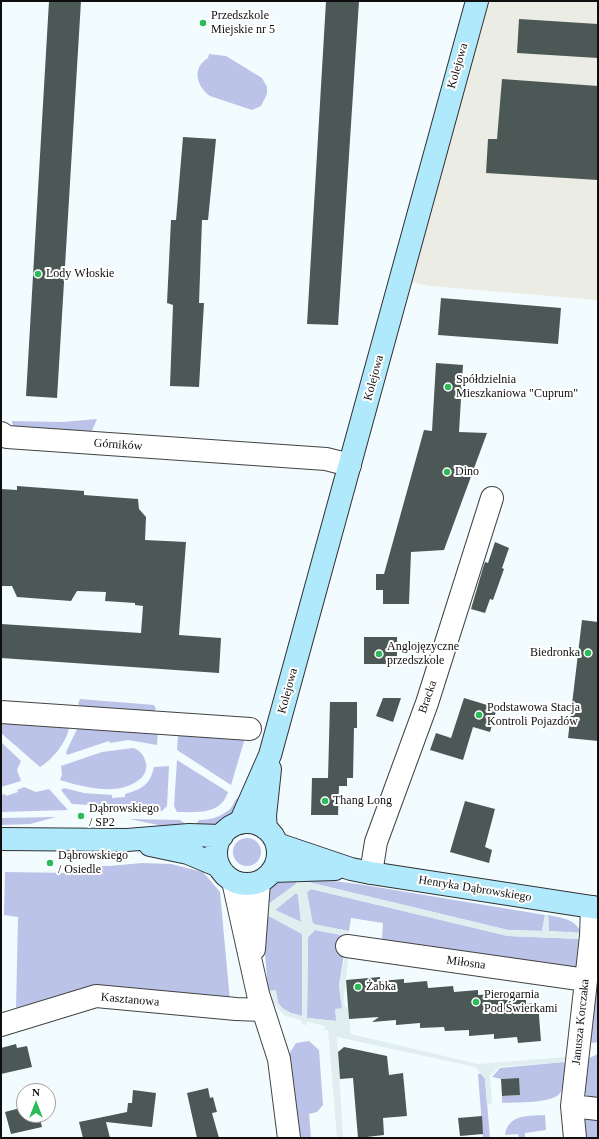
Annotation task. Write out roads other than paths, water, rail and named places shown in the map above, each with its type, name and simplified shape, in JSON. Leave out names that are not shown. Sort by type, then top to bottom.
[{"type":"street","name":"Kolejowa","points":[[240,823],[270,756],[477,1]]},
{"type":"street","name":"Górników","points":[[1,433],[7,437],[326,459],[350,465]]},
{"type":"street","name":"Bracka","points":[[361,871],[376,842],[427,703],[492,498]]},
{"type":"street","points":[[1,712],[250,729]]},
{"type":"street","name":"Kolejowa","points":[[270,756],[268,800],[265,816],[272,837]]},
{"type":"street","points":[[252,969],[266,876],[276,863],[272,837],[258,824],[249,822],[240,823],[233,826],[222,836],[217,845],[216,856],[226,873],[262,1010],[272,1033],[279,1059],[289,1138]]},
{"type":"street","points":[[1,839],[128,840],[189,835],[222,836]]},
{"type":"street","name":"Henryka Dąbrowskiego","points":[[272,837],[361,871]]},
{"type":"street","points":[[128,840],[188,853],[226,873],[242,884],[266,876]]},
{"type":"street","name":"Henryka Dąbrowskiego","points":[[266,876],[361,871],[595,907]]},
{"type":"street","name":"Janusza Korczaka","points":[[575,1138],[572,1106],[595,907]]},
{"type":"street","name":"Miłosna","points":[[347,946],[586,980]]},
{"type":"street","name":"Kasztanowa","points":[[1,1025],[96,996],[262,1010]]},
{"type":"street","points":[[572,1106],[598,1109]]},
{"type":"place","name":"Przedszkole Miejskie nr 5","points":[[203,23]]},
{"type":"place","name":"Lody Włoskie","points":[[38,274]]},
{"type":"place","name":"Spółdzielnia Mieszkaniowa \"Cuprum\"","points":[[448,387]]},
{"type":"place","name":"Dino","points":[[447,472]]},
{"type":"place","name":"Biedronka","points":[[588,653]]},
{"type":"place","name":"Anglojęzyczne przedszkole","points":[[379,654]]},
{"type":"place","name":"Podstawowa Stacja Kontroli Pojazdów","points":[[479,715]]},
{"type":"place","name":"Thang Long","points":[[325,801]]},
{"type":"place","name":"Dąbrowskiego / SP2","points":[[81,816]]},
{"type":"place","name":"Dąbrowskiego / Osiedle","points":[[50,863]]},
{"type":"place","name":"Żabka","points":[[358,987]]},
{"type":"place","name":"Pierogarnia Pod Świerkami","points":[[476,1002]]}]
